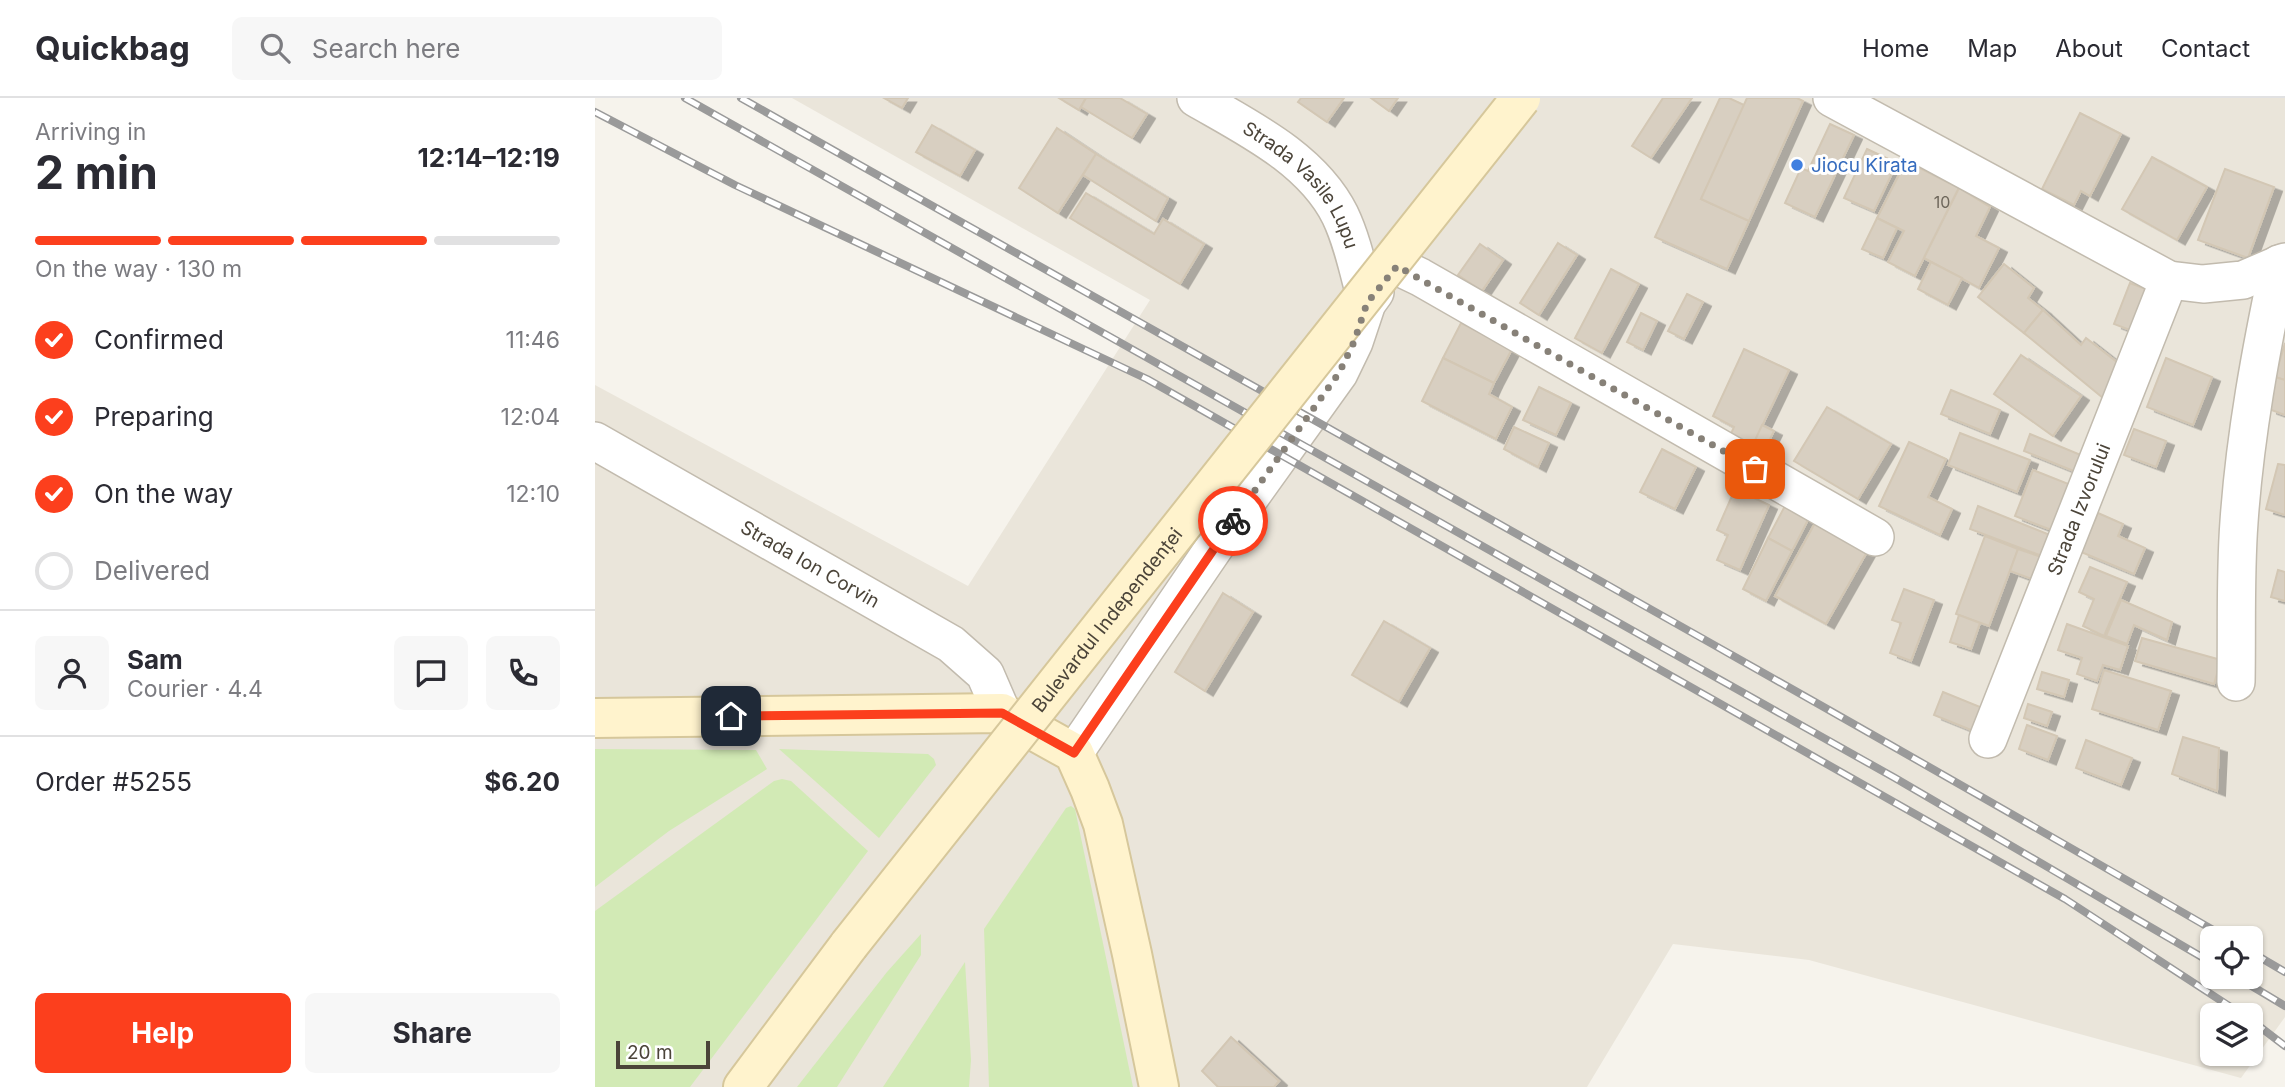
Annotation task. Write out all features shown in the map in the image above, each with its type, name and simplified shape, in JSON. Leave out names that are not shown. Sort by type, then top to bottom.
[{"type":"main road","name":"Bulevardul Independenței","points":[[743,1087],[849,945],[1521,98]]},
{"type":"main road","points":[[595,718],[1002,713],[1074,753],[1103,824],[1159,1087]]},
{"type":"street","name":"Strada Vasile Lupu","points":[[1196,98],[1249,128],[1284,153],[1327,194],[1345,229],[1367,303]]},
{"type":"street","points":[[1074,753],[1213,550],[1339,373],[1354,342],[1367,303],[1532,98]]},
{"type":"street","points":[[1832,98],[2169,280],[2203,284],[2243,280],[2282,263]]},
{"type":"street","points":[[2236,682],[2239,523],[2258,373],[2282,263]]},
{"type":"street","points":[[1397,266],[1875,537]]},
{"type":"street","name":"Strada Izvorului","points":[[1988,738],[2169,280]]},
{"type":"street","name":"Strada Ion Corvin","points":[[595,441],[951,644],[985,674],[1002,713]]},
{"type":"shaded area","points":[[792,98],[2285,98],[2285,1017],[2263,1048],[2263,1003],[2200,1003],[2200,1066],[2250,1066],[2241,1078],[1809,960],[1673,944],[1587,1087],[595,1087],[595,385],[968,586],[1150,300]]},
{"type":"green space","points":[[595,749],[756,750],[767,769],[669,831],[595,887]]},
{"type":"green space","points":[[779,749],[928,754],[936,765],[879,838]]},
{"type":"green space","points":[[774,781],[791,781],[868,851],[690,1087],[595,1087],[595,911]]},
{"type":"green space","points":[[1071,806],[1075,809],[1133,1087],[989,1087],[984,929],[1066,808]]},
{"type":"green space","points":[[921,934],[921,955],[837,1087],[797,1087],[887,972]]},
{"type":"green space","points":[[965,962],[971,1060],[969,1087],[883,1087]]},
{"type":"building","points":[[884,98],[908,98],[902,108]]},
{"type":"building","points":[[1059,98],[1086,98],[1079,110]]},
{"type":"building","points":[[1086,98],[1120,98],[1147,114],[1132,138],[1081,107]]},
{"type":"building","points":[[1301,98],[1344,98],[1327,122],[1298,102]]},
{"type":"building","points":[[1371,98],[1398,98],[1389,111]]},
{"type":"building","points":[[1663,98],[1692,98],[1651,158],[1632,146]]},
{"type":"building","points":[[1720,98],[1729,98],[1746,106],[1701,199],[1749,221],[1727,269],[1655,237]]},
{"type":"building","points":[[1747,98],[1797,98],[1803,101],[1749,221],[1701,199]]},
{"type":"building","points":[[2080,113],[2121,134],[2090,196],[2081,191],[2074,205],[2042,189]]},
{"type":"building","points":[[1830,124],[1854,135],[1815,217],[1785,203],[1801,168],[1808,171]]},
{"type":"building","points":[[932,125],[975,150],[960,176],[916,152]]},
{"type":"building","points":[[1057,128],[1096,154],[1058,213],[1019,188]]},
{"type":"building","points":[[1867,149],[1897,163],[1874,211],[1844,198]]},
{"type":"building","points":[[1096,154],[1168,198],[1156,221],[1083,175]]},
{"type":"building","points":[[2152,157],[2207,187],[2177,240],[2122,209]]},
{"type":"building","points":[[1906,161],[1959,188],[1915,276],[1888,262],[1904,231],[1877,218]]},
{"type":"building","points":[[2225,169],[2274,187],[2248,258],[2198,240]]},
{"type":"building","points":[[1959,188],[1990,207],[1976,236],[1999,248],[1979,288],[1924,258]]},
{"type":"building","points":[[1086,193],[1154,234],[1163,219],[1204,244],[1180,284],[1070,218]]},
{"type":"building","points":[[1877,218],[1897,228],[1883,258],[1862,249]]},
{"type":"building","points":[[1558,243],[1577,255],[1539,315],[1520,303]]},
{"type":"building","points":[[1480,244],[1503,260],[1482,291],[1458,275]]},
{"type":"building","points":[[1931,262],[1962,278],[1948,305],[1918,289]]},
{"type":"building","points":[[2004,264],[2034,288],[2028,298],[2043,310],[2024,333],[1978,297]]},
{"type":"building","points":[[1611,269],[1639,284],[1602,353],[1575,338]]},
{"type":"building","points":[[2130,283],[2151,291],[2135,332],[2114,324]]},
{"type":"building","points":[[1687,294],[1703,302],[1684,339],[1668,331]]},
{"type":"building","points":[[2043,310],[2081,345],[2086,338],[2122,366],[2103,398],[2024,333]]},
{"type":"building","points":[[1641,313],[1657,321],[1643,350],[1627,342]]},
{"type":"building","points":[[1461,323],[1512,349],[1494,383],[1443,358]]},
{"type":"building","points":[[2285,343],[2285,380],[2275,377]]},
{"type":"building","points":[[1744,349],[1789,370],[1752,447],[1730,436],[1734,427],[1713,416]]},
{"type":"building","points":[[2021,355],[2081,396],[2053,436],[1994,394]]},
{"type":"building","points":[[1443,358],[1494,383],[1489,394],[1512,407],[1496,439],[1422,401]]},
{"type":"building","points":[[2166,358],[2212,377],[2193,425],[2147,407]]},
{"type":"building","points":[[2275,377],[2285,380],[2285,415],[2269,409]]},
{"type":"building","points":[[1539,387],[1571,403],[1556,435],[1523,420]]},
{"type":"building","points":[[1951,390],[2000,410],[1990,434],[1941,414]]},
{"type":"building","points":[[1827,407],[1891,444],[1858,499],[1794,461]]},
{"type":"building","points":[[1762,425],[1774,431],[1763,453],[1752,447]]},
{"type":"building","points":[[1514,427],[1549,443],[1538,467],[1504,449]]},
{"type":"building","points":[[2134,429],[2166,441],[2156,467],[2124,455]]},
{"type":"building","points":[[1960,433],[2030,460],[2017,492],[1948,465]]},
{"type":"building","points":[[2030,434],[2088,458],[2081,474],[2024,451]]},
{"type":"building","points":[[1909,442],[1946,459],[1928,497],[1952,509],[1940,535],[1879,506]]},
{"type":"building","points":[[1662,449],[1696,467],[1675,509],[1640,492]]},
{"type":"building","points":[[2278,464],[2285,465],[2285,515],[2266,509]]},
{"type":"building","points":[[2033,470],[2071,485],[2054,531],[2015,516]]},
{"type":"building","points":[[1735,489],[1769,505],[1740,570],[1717,560],[1728,535],[1717,530]]},
{"type":"building","points":[[1786,504],[1810,516],[1792,551],[1768,538]]},
{"type":"building","points":[[1978,506],[2050,535],[2042,556],[1970,529]]},
{"type":"building","points":[[2098,513],[2123,524],[2118,536],[2145,548],[2134,574],[2081,552]]},
{"type":"building","points":[[1815,523],[1867,552],[1826,624],[1775,596]]},
{"type":"building","points":[[1985,536],[2018,549],[1989,626],[1956,614]]},
{"type":"building","points":[[1768,538],[1792,551],[1766,601],[1743,589]]},
{"type":"building","points":[[2018,549],[2047,559],[2040,582],[2010,571]]},
{"type":"building","points":[[2090,567],[2127,582],[2104,636],[2083,626],[2094,599],[2079,592]]},
{"type":"building","points":[[2278,570],[2285,572],[2285,601],[2271,597]]},
{"type":"building","points":[[1904,589],[1934,600],[1911,661],[1890,653],[1901,623],[1892,620]]},
{"type":"building","points":[[1223,593],[1253,612],[1205,691],[1175,672]]},
{"type":"building","points":[[2121,600],[2172,622],[2167,640],[2134,625],[2127,644],[2106,636]]},
{"type":"building","points":[[1959,615],[1980,623],[1971,649],[1950,642]]},
{"type":"building","points":[[1384,621],[1430,648],[1399,702],[1352,675]]},
{"type":"building","points":[[2067,624],[2128,646],[2120,670],[2103,665],[2097,681],[2077,674],[2082,658],[2058,650]]},
{"type":"building","points":[[2142,638],[2221,660],[2214,684],[2135,661]]},
{"type":"building","points":[[2104,670],[2171,691],[2158,730],[2092,709]]},
{"type":"building","points":[[2042,672],[2069,680],[2064,697],[2037,689]]},
{"type":"building","points":[[1943,692],[1985,709],[1976,732],[1934,715]]},
{"type":"building","points":[[2028,704],[2052,712],[2047,726],[2024,718]]},
{"type":"building","points":[[2027,725],[2057,736],[2048,760],[2019,749]]},
{"type":"building","points":[[2183,737],[2219,748],[2217,791],[2172,774]]},
{"type":"building","points":[[2086,740],[2132,758],[2121,785],[2076,768]]},
{"type":"building","points":[[1231,1037],[1279,1081],[1274,1087],[1218,1087],[1202,1071]]},
{"type":"railway","points":[[685,98],[1895,778],[2200,956]]},
{"type":"railway","points":[[741,98],[1671,621],[2206,926]]},
{"type":"railway","points":[[595,112],[735,185],[1147,379],[2065,899],[2225,1003]]},
{"type":"railway","points":[[2263,959],[2285,972]]},
{"type":"railway","points":[[2257,989],[2285,1006]]},
{"type":"railway","points":[[2263,1029],[2285,1046]]},
{"type":"way so far","points":[[1233,521],[1339,373],[1354,342],[1367,303],[1397,266],[1755,469]]},
{"type":"place","name":"Jiocu Kirata","points":[[1797,165]]},
{"type":"route","points":[[731,716],[1002,713],[1074,753],[1233,521]]}]
